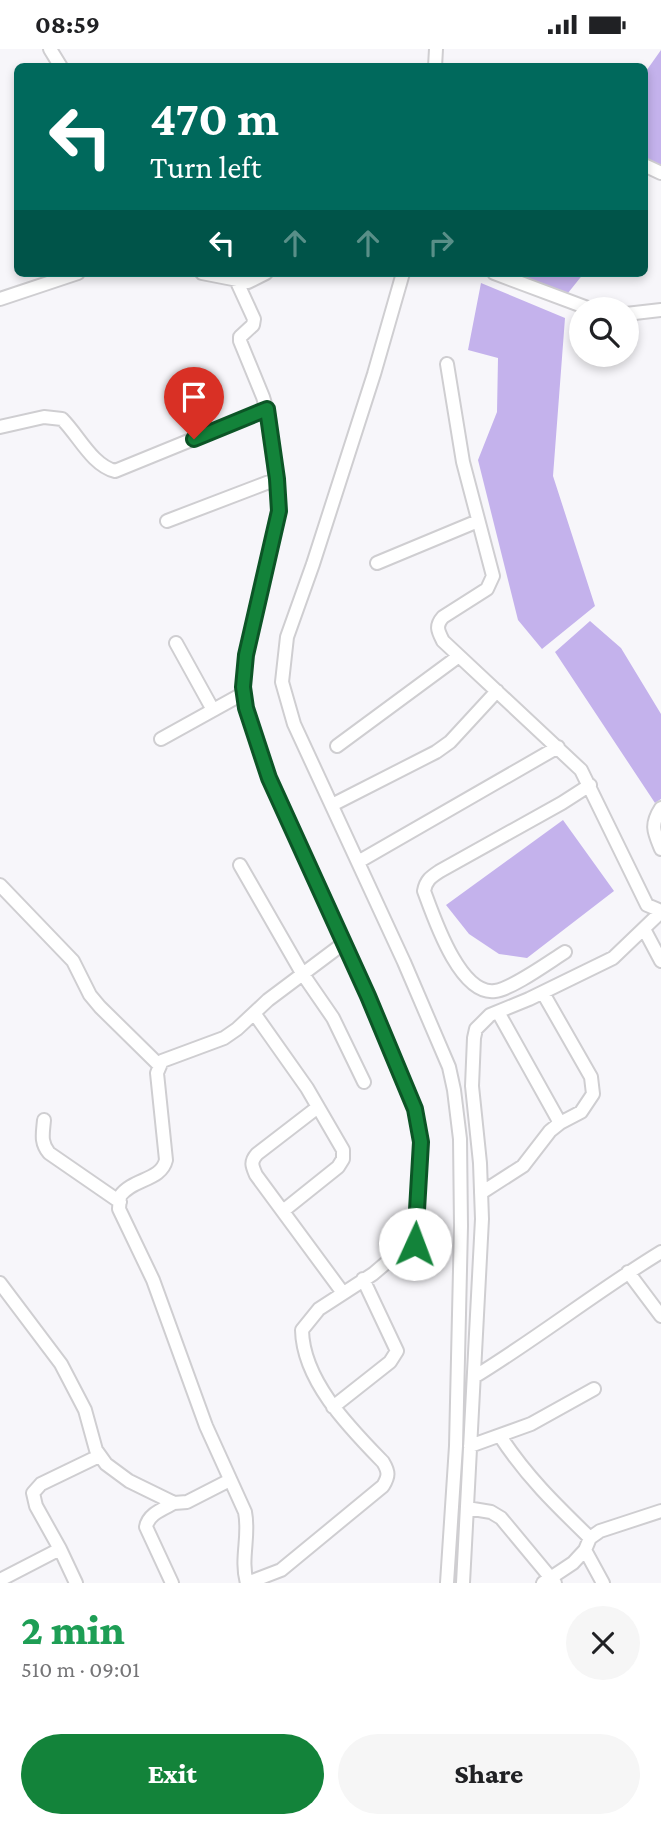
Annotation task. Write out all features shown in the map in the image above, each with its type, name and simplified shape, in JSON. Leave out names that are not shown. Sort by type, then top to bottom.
[{"type":"street","points":[[0,299],[66,277]]},
{"type":"street","points":[[218,277],[237,282],[248,282],[259,277]]},
{"type":"street","points":[[402,277],[313,564],[286,637],[282,682],[294,724],[449,1067],[458,1117],[461,1226],[456,1446],[447,1583]]},
{"type":"street","points":[[505,277],[569,301]]},
{"type":"street","points":[[237,282],[254,320],[253,325],[240,337],[267,409],[279,511],[246,655],[244,693],[269,778],[344,943],[415,1109],[421,1142],[415,1244],[395,1254],[319,1310],[302,1330],[302,1341],[310,1363],[332,1407],[383,1462],[389,1477],[383,1486],[281,1570],[247,1583],[243,1559],[247,1522],[245,1512],[206,1426],[157,1290],[119,1209],[120,1196],[125,1189],[164,1168],[166,1160],[157,1073],[159,1065],[168,1057],[223,1038],[237,1029],[302,973],[344,943]]},
{"type":"street","points":[[639,313],[661,310]]},
{"type":"street","points":[[447,364],[463,461],[493,576],[487,589],[443,617],[438,623],[438,631],[443,641],[581,770],[647,905],[661,912],[612,958],[498,1011],[482,1021],[474,1038],[472,1086],[482,1219],[463,1583]]},
{"type":"street","points":[[0,426],[44,417],[62,419],[97,462],[106,469],[116,471],[267,409]]},
{"type":"street","points":[[167,521],[277,479]]},
{"type":"street","points":[[377,563],[478,521]]},
{"type":"street","points":[[176,643],[213,710]]},
{"type":"street","points":[[337,746],[459,656]]},
{"type":"street","points":[[332,805],[436,753],[450,742],[497,691]]},
{"type":"street","points":[[161,739],[244,693]]},
{"type":"street","points":[[358,862],[558,747]]},
{"type":"street","points":[[565,952],[503,989],[483,991],[472,984],[458,966],[438,929],[424,891],[430,877],[590,785]]},
{"type":"street","points":[[661,808],[654,819],[654,833],[661,849]]},
{"type":"street","points":[[240,865],[302,973],[333,1019],[363,1082]]},
{"type":"street","points":[[0,885],[73,961],[90,995],[100,1007],[159,1065]]},
{"type":"street","points":[[644,929],[661,961]]},
{"type":"street","points":[[481,1193],[523,1166],[550,1131],[581,1112],[588,1104],[593,1085],[591,1077],[543,992]]},
{"type":"street","points":[[498,1011],[560,1123]]},
{"type":"street","points":[[254,1013],[343,1150],[343,1159],[331,1173],[283,1211]]},
{"type":"street","points":[[318,1108],[253,1159],[252,1165],[256,1175],[343,1293]]},
{"type":"street","points":[[44,1120],[43,1146],[48,1153],[120,1202]]},
{"type":"street","points":[[474,1377],[661,1252]]},
{"type":"street","points":[[628,1272],[661,1316]]},
{"type":"street","points":[[332,1407],[390,1362],[397,1351],[363,1279]]},
{"type":"street","points":[[0,1283],[61,1364],[85,1410],[99,1456],[129,1481],[174,1503]]},
{"type":"street","points":[[470,1446],[531,1424],[594,1389]]},
{"type":"street","points":[[500,1436],[522,1469],[588,1544],[603,1583]]},
{"type":"street","points":[[76,1583],[36,1506],[33,1493],[41,1484],[99,1456]]},
{"type":"street","points":[[172,1583],[146,1527],[147,1520],[174,1503],[187,1502],[230,1480]]},
{"type":"street","points":[[467,1508],[501,1518],[550,1581],[573,1563],[600,1531],[661,1511]]},
{"type":"street","points":[[0,1580],[60,1549]]},
{"type":"shaded area","points":[[661,50],[661,169],[648,164],[648,68]]},
{"type":"shaded area","points":[[522,277],[581,277],[568,293]]},
{"type":"shaded area","points":[[481,283],[565,318],[553,476],[595,606],[542,649],[518,620],[478,460],[497,412],[498,358],[468,350]]},
{"type":"shaded area","points":[[590,621],[621,648],[661,714],[661,799],[655,803],[555,652]]},
{"type":"shaded area","points":[[563,820],[614,891],[527,958],[499,954],[469,934],[446,905]]},
{"type":"route","points":[[194,439],[267,409],[279,511],[246,655],[243,687],[246,708],[269,778],[368,996],[415,1109],[421,1142],[416,1191],[415,1244]]}]
